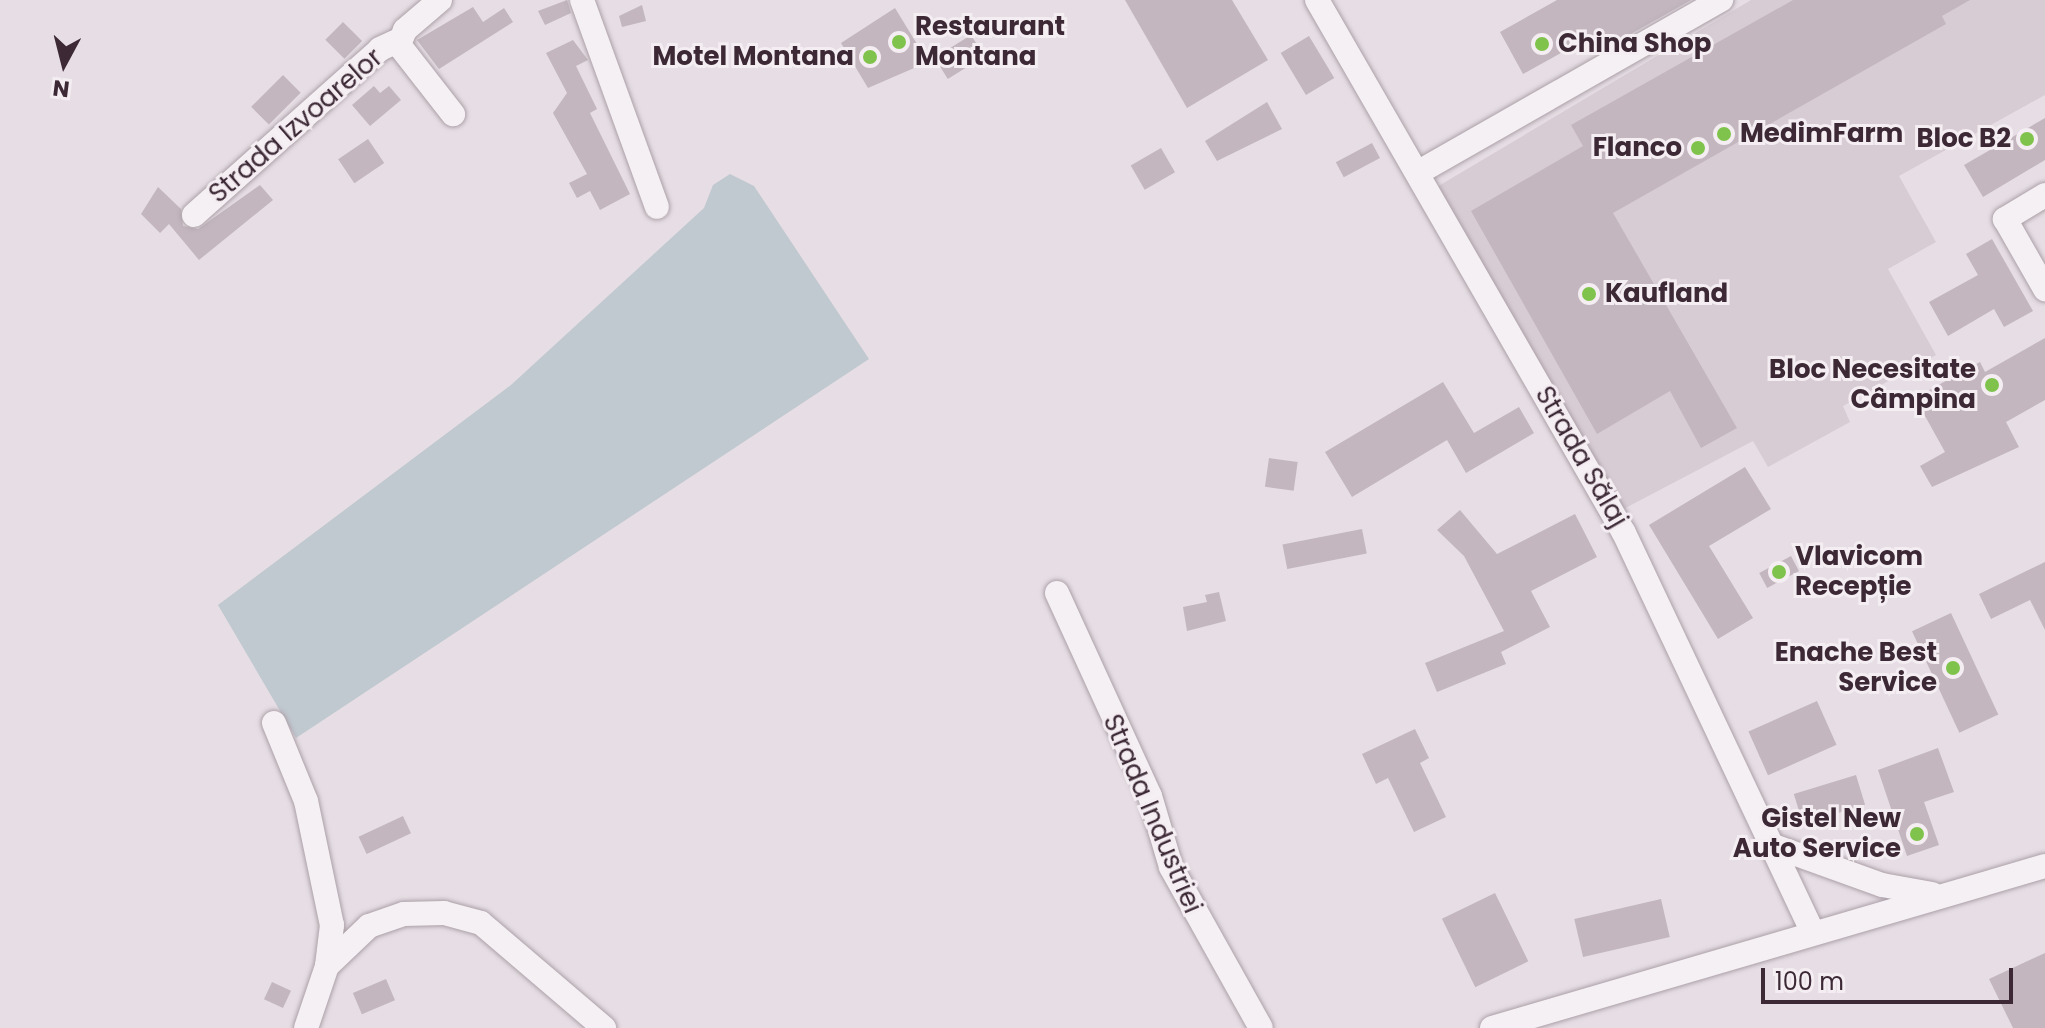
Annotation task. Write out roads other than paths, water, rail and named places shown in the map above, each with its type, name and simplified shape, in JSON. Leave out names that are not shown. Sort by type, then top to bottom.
[{"type":"street","name":"Strada Izvoarelor","points":[[194,215],[380,49],[399,40],[440,0]]},
{"type":"street","points":[[582,0],[657,207]]},
{"type":"street","name":"Strada Sălaj","points":[[1317,0],[1419,172],[1624,533],[1813,932]]},
{"type":"street","points":[[1419,172],[1721,0]]},
{"type":"street","name":"Strada Izvoarelor","points":[[399,40],[401,51],[453,114]]},
{"type":"street","points":[[2045,195],[2005,219],[2045,289]]},
{"type":"street","name":"Strada Industriei","points":[[1057,593],[1150,796],[1171,867],[1261,1028]]},
{"type":"street","points":[[274,723],[306,801],[332,925],[327,966],[306,1028]]},
{"type":"street","points":[[1771,845],[1882,885],[1943,895]]},
{"type":"street","points":[[1492,1028],[2045,866]]},
{"type":"street","points":[[327,966],[369,926],[404,914],[444,913],[481,923],[604,1028]]},
{"type":"place","name":"Restaurant Montana","points":[[899,42]]},
{"type":"place","name":"China Shop","points":[[1542,44]]},
{"type":"place","name":"Motel Montana","points":[[870,57]]},
{"type":"place","name":"MedimFarm","points":[[1724,134]]},
{"type":"place","name":"Bloc B2","points":[[2027,139]]},
{"type":"place","name":"Flanco","points":[[1698,148]]},
{"type":"place","name":"Kaufland","points":[[1589,294]]},
{"type":"place","name":"Bloc Necesitate Câmpina","points":[[1992,385]]},
{"type":"place","name":"Vlavicom Recepție","points":[[1779,572]]},
{"type":"place","name":"Enache Best Service","points":[[1953,668]]},
{"type":"place","name":"Gistel New Auto Service","points":[[1917,834]]}]
